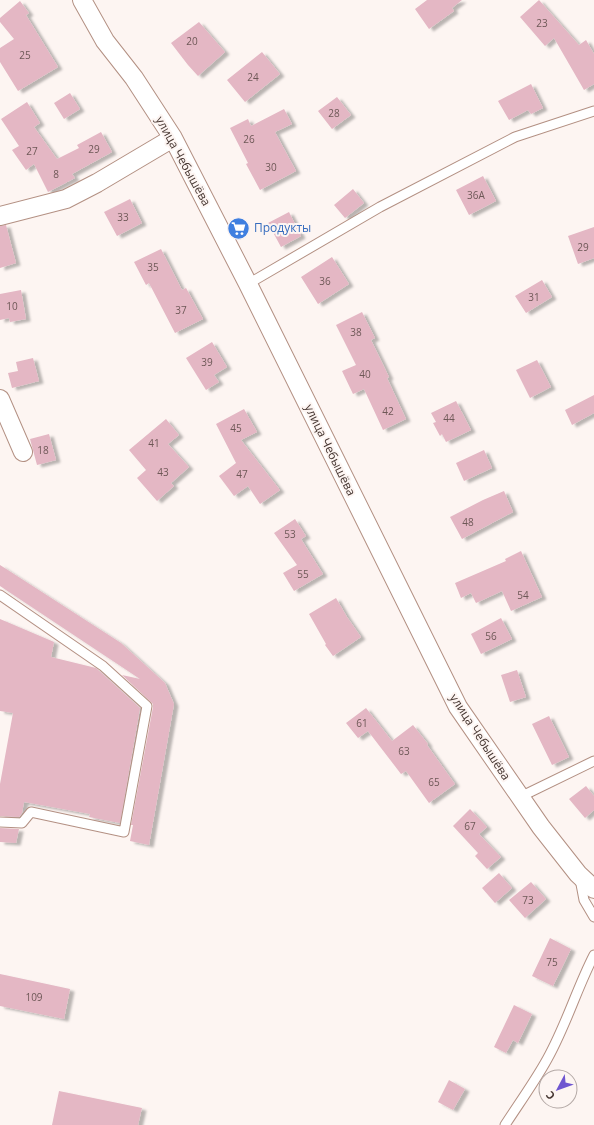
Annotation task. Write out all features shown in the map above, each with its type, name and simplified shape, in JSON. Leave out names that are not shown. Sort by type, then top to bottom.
[{"type":"street","name":"улица Чебышёва","points":[[82,0],[105,41],[134,78],[173,138],[248,284],[458,707],[541,827],[578,874],[594,889]]},
{"type":"street","points":[[0,216],[66,199],[97,183],[173,138]]},
{"type":"street","points":[[0,400],[23,452]]},
{"type":"lane","points":[[248,284],[380,207],[514,137],[594,111]]},
{"type":"lane","points":[[0,595],[103,666],[147,706],[124,832],[31,812],[22,823],[0,822]]},
{"type":"lane","points":[[520,797],[594,761]]},
{"type":"lane","points":[[578,874],[584,900],[594,917]]},
{"type":"lane","points":[[505,1125],[545,1063],[560,1033],[586,970],[594,955]]},
{"type":"building","points":[[427,0],[462,0],[452,8],[454,11],[429,29],[415,9]]},
{"type":"building","points":[[539,0],[579,45],[586,40],[594,54],[594,84],[584,90],[554,38],[545,46],[520,17]]},
{"type":"building","points":[[20,1],[29,13],[26,15],[58,67],[18,91],[0,62],[0,48],[14,39],[0,22],[0,18]]},
{"type":"building","points":[[199,22],[225,52],[198,76],[171,43]]},
{"type":"building","points":[[262,52],[280,74],[245,102],[227,80]]},
{"type":"building","points":[[531,84],[543,108],[531,114],[528,110],[509,120],[498,101]]},
{"type":"building","points":[[70,93],[80,109],[64,119],[54,103]]},
{"type":"building","points":[[337,97],[351,115],[332,129],[318,111]]},
{"type":"building","points":[[27,102],[40,123],[34,127],[57,159],[79,148],[77,145],[101,132],[112,152],[72,174],[75,178],[48,192],[34,164],[26,170],[12,150],[19,146],[1,119]]},
{"type":"building","points":[[284,109],[292,124],[275,132],[296,171],[260,190],[246,164],[248,163],[230,128],[248,119],[251,126]]},
{"type":"building","points":[[483,176],[496,201],[469,215],[456,190]]},
{"type":"building","points":[[353,189],[364,203],[345,218],[334,205]]},
{"type":"building","points":[[130,199],[142,223],[117,236],[104,212]]},
{"type":"building","points":[[289,212],[301,236],[281,247],[268,223]]},
{"type":"building","points":[[6,225],[16,263],[0,268],[0,226]]},
{"type":"building","points":[[594,227],[594,258],[578,264],[568,236]]},
{"type":"building","points":[[161,249],[182,290],[186,288],[203,319],[175,333],[149,283],[146,285],[134,262]]},
{"type":"building","points":[[332,257],[349,284],[318,304],[301,277]]},
{"type":"building","points":[[542,280],[552,297],[526,313],[515,296]]},
{"type":"building","points":[[21,290],[26,319],[10,322],[9,318],[0,320],[0,294]]},
{"type":"building","points":[[362,312],[375,338],[371,340],[389,377],[387,378],[406,419],[383,430],[364,389],[353,394],[342,371],[356,365],[336,325]]},
{"type":"building","points":[[212,342],[227,367],[214,375],[219,382],[206,390],[186,358]]},
{"type":"building","points":[[33,358],[39,381],[12,388],[8,373],[18,371],[16,362]]},
{"type":"building","points":[[537,360],[551,387],[530,398],[516,370]]},
{"type":"building","points":[[594,395],[594,413],[572,425],[565,410]]},
{"type":"building","points":[[456,401],[471,430],[446,442],[442,434],[440,436],[433,423],[436,422],[431,413]]},
{"type":"building","points":[[244,409],[257,432],[241,440],[280,490],[260,504],[248,486],[234,496],[219,476],[236,463],[216,424]]},
{"type":"building","points":[[166,419],[179,435],[168,444],[189,467],[171,483],[174,486],[157,501],[137,478],[146,470],[129,450]]},
{"type":"building","points":[[49,434],[56,460],[37,465],[30,439]]},
{"type":"building","points":[[484,450],[492,468],[464,481],[456,463]]},
{"type":"building","points":[[504,491],[513,512],[462,539],[450,517]]},
{"type":"building","points":[[295,519],[306,536],[301,539],[323,574],[294,591],[283,573],[297,565],[274,533]]},
{"type":"building","points":[[521,551],[542,597],[511,611],[502,591],[476,603],[471,593],[461,598],[455,583],[506,561],[505,559]]},
{"type":"building","points":[[0,565],[121,643],[165,683],[174,704],[149,845],[130,841],[133,825],[131,825],[153,704],[122,675],[140,679],[0,586]]},
{"type":"building","points":[[336,598],[361,637],[333,656],[325,645],[326,644],[309,614]]},
{"type":"building","points":[[501,618],[512,639],[481,654],[471,634]]},
{"type":"building","points":[[0,619],[54,642],[51,657],[96,668],[140,708],[120,823],[89,817],[90,814],[24,802],[22,813],[19,817],[0,816],[0,784],[13,713],[0,711]]},
{"type":"building","points":[[517,670],[526,697],[510,702],[501,675]]},
{"type":"building","points":[[366,708],[392,741],[413,725],[428,744],[427,745],[455,784],[429,803],[406,771],[401,774],[368,731],[358,738],[346,723]]},
{"type":"building","points":[[549,716],[569,757],[552,765],[532,724]]},
{"type":"building","points":[[586,786],[594,796],[594,810],[585,818],[569,799]]},
{"type":"building","points":[[470,809],[487,827],[479,834],[501,857],[487,869],[475,856],[478,853],[453,826]]},
{"type":"building","points":[[0,828],[19,829],[16,843],[0,842]]},
{"type":"building","points":[[499,873],[512,888],[495,903],[482,888]]},
{"type":"building","points":[[531,882],[546,899],[525,918],[509,900]]},
{"type":"building","points":[[550,938],[571,949],[553,986],[532,976]]},
{"type":"building","points":[[0,974],[70,989],[64,1019],[0,1006]]},
{"type":"building","points":[[514,1005],[532,1014],[518,1043],[513,1040],[506,1053],[494,1047]]},
{"type":"building","points":[[449,1080],[465,1089],[453,1110],[438,1102]]},
{"type":"building","points":[[59,1091],[142,1108],[138,1125],[52,1125]]},
{"type":"place","name":"Продукты","points":[[239,228]]}]
